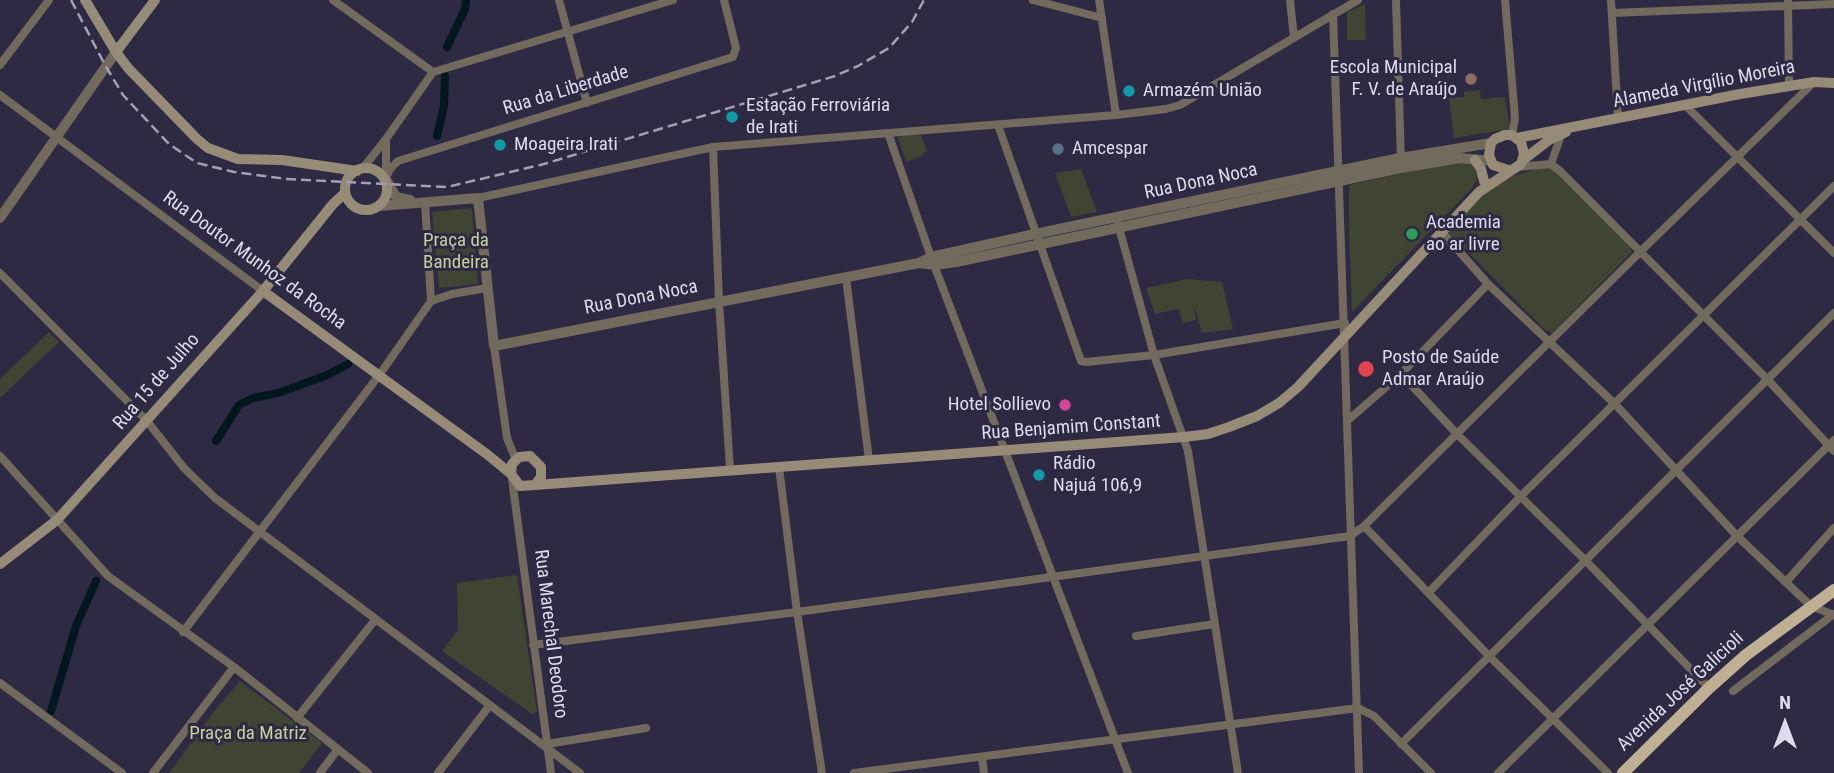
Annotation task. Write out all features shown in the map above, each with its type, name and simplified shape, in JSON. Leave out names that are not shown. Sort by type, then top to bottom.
[{"type":"highway","name":"Avenida José Galicioli","points":[[1623,773],[1746,655],[1834,590]]},
{"type":"main road","points":[[85,0],[116,52],[139,80],[208,148],[238,159],[282,160],[377,169],[386,180],[385,200],[380,206],[366,210],[356,208],[329,211]]},
{"type":"main road","points":[[116,52],[155,0]]},
{"type":"main road","name":"Alameda Virgílio Moreira","points":[[1514,137],[1789,86],[1814,82],[1834,83]]},
{"type":"main road","name":"Alameda Virgílio Moreira","points":[[1516,166],[1561,135],[1581,126]]},
{"type":"main road","points":[[1500,136],[1514,137],[1524,148],[1516,166],[1492,163],[1489,149],[1491,143],[1500,136]]},
{"type":"main road","points":[[1475,160],[1484,181]]},
{"type":"main road","name":"Rua Benjamim Constant","points":[[1479,192],[1492,163]]},
{"type":"main road","points":[[320,165],[345,188],[350,204],[356,208]]},
{"type":"main road","name":"Rua Benjamim Constant","points":[[530,486],[730,469],[1184,438],[1229,428],[1279,403],[1298,387],[1345,329],[1479,192],[1516,166]]},
{"type":"main road","points":[[345,188],[360,169]]},
{"type":"main road","name":"Rua 15 de Julho","points":[[0,564],[57,520],[263,291],[345,188]]},
{"type":"main road","name":"Rua Doutor Munhoz da Rocha","points":[[263,291],[488,455],[513,469]]},
{"type":"main road","points":[[525,456],[535,458],[542,472],[530,486],[516,483],[513,469],[525,456]]},
{"type":"main road","name":"Rua Benjamim Constant","points":[[542,472],[569,481]]},
{"type":"street","points":[[333,0],[433,72]]},
{"type":"street","points":[[559,0],[586,103]]},
{"type":"street","points":[[360,169],[386,139],[433,72],[673,0]]},
{"type":"street","name":"Rua da Liberdade","points":[[386,180],[394,163],[404,159],[733,57],[736,53],[724,0]]},
{"type":"street","points":[[1033,0],[1102,18]]},
{"type":"street","points":[[1099,0],[1116,115]]},
{"type":"street","points":[[1290,0],[1294,38]]},
{"type":"street","points":[[380,206],[478,198],[713,147],[1166,109],[1180,105],[1358,0]]},
{"type":"street","points":[[1396,0],[1401,163]]},
{"type":"street","points":[[1505,0],[1515,118],[1514,137]]},
{"type":"street","points":[[1611,0],[1618,118]]},
{"type":"street","points":[[0,65],[47,2]]},
{"type":"street","points":[[1612,13],[1788,3],[1834,4]]},
{"type":"street","points":[[1788,3],[1789,86]]},
{"type":"street","points":[[1333,14],[1350,536],[1359,708],[1359,773]]},
{"type":"street","points":[[0,218],[116,52]]},
{"type":"street","points":[[533,645],[797,612],[1350,536],[1364,526],[1814,82]]},
{"type":"street","name":"Rua Doutor Munhoz da Rocha","points":[[0,95],[263,291]]},
{"type":"street","points":[[1685,105],[1834,253]]},
{"type":"street","points":[[998,125],[1081,361],[1154,355],[1345,329]]},
{"type":"street","points":[[888,133],[933,261],[1128,773]]},
{"type":"street","points":[[1551,164],[1561,135]]},
{"type":"street","points":[[386,139],[388,147],[404,159]]},
{"type":"street","points":[[386,139],[386,180],[396,197],[425,202]]},
{"type":"street","name":"Rua Dona Noca","points":[[494,345],[933,261],[1491,143]]},
{"type":"street","points":[[713,147],[719,301],[730,469]]},
{"type":"street","name":"Rua Dona Noca","points":[[1401,163],[1460,158],[1492,163]]},
{"type":"street","points":[[1498,773],[1832,445],[1551,164],[1516,166]]},
{"type":"street","points":[[1429,592],[1521,496],[1834,186]]},
{"type":"street","name":"Rua Marechal Deodoro","points":[[478,198],[494,345],[513,469],[551,773]]},
{"type":"street","points":[[425,202],[431,301]]},
{"type":"street","points":[[1118,223],[1154,355],[1188,451],[1238,773]]},
{"type":"street","points":[[1441,231],[1488,284],[1615,404],[1737,536],[1811,606],[1833,615]]},
{"type":"street","points":[[0,273],[147,421],[184,468],[215,498],[580,773]]},
{"type":"street","points":[[846,278],[869,460]]},
{"type":"street","points":[[1347,421],[1401,374],[1488,284]]},
{"type":"street","points":[[183,632],[380,374],[431,301],[487,288]]},
{"type":"street","points":[[1401,744],[1834,313]]},
{"type":"street","points":[[1401,374],[1709,688]]},
{"type":"street","points":[[0,456],[107,576],[234,667],[368,773]]},
{"type":"street","points":[[779,467],[797,612],[822,773]]},
{"type":"street","points":[[515,500],[530,486]]},
{"type":"street","points":[[1364,526],[1489,656],[1608,773]]},
{"type":"street","points":[[1786,582],[1834,528]]},
{"type":"street","points":[[1733,691],[1833,615]]},
{"type":"street","points":[[297,718],[375,620]]},
{"type":"street","points":[[1136,636],[1214,624]]},
{"type":"street","points":[[153,773],[234,667]]},
{"type":"street","points":[[0,683],[112,769],[122,773]]},
{"type":"street","points":[[438,773],[490,705]]},
{"type":"street","points":[[854,773],[1359,708],[1374,716],[1431,773]]},
{"type":"street","points":[[548,747],[646,728]]},
{"type":"street","points":[[320,773],[338,749]]},
{"type":"street","points":[[982,758],[984,773]]},
{"type":"green space","points":[[1365,4],[1366,40],[1347,40],[1347,12]]},
{"type":"green space","points":[[1480,90],[1481,99],[1505,97],[1510,129],[1454,138],[1449,98],[1464,97],[1464,92]]},
{"type":"green space","points":[[921,135],[927,151],[924,155],[906,162],[898,138]]},
{"type":"green space","points":[[1462,160],[1475,165],[1478,177],[1472,188],[1352,312],[1349,185]]},
{"type":"green space","points":[[1546,166],[1553,168],[1568,182],[1632,252],[1552,333],[1545,330],[1446,230],[1491,188],[1514,176]]},
{"type":"green space","points":[[1081,169],[1097,212],[1071,217],[1055,173]]},
{"type":"green space","name":"Praça da Bandeira","points":[[472,208],[478,284],[439,288],[432,212]]},
{"type":"green space","points":[[1188,279],[1222,282],[1233,329],[1202,333],[1194,306],[1196,320],[1182,323],[1179,309],[1155,314],[1146,288]]},
{"type":"green space","points":[[49,332],[59,342],[0,398],[0,379]]},
{"type":"green space","points":[[517,575],[537,712],[532,714],[442,651],[458,630],[457,583]]},
{"type":"green space","name":"Praça da Matriz","points":[[240,681],[322,743],[299,773],[169,773],[216,709]]},
{"type":"waterway","points":[[447,47],[465,9],[466,0]]},
{"type":"waterway","points":[[437,136],[444,106],[445,76]]},
{"type":"waterway","points":[[216,441],[239,405],[253,398],[278,393],[325,376],[348,364]]},
{"type":"waterway","points":[[51,711],[76,626],[96,581]]},
{"type":"railway","points":[[71,0],[123,95],[169,144],[197,163],[234,172],[286,179],[447,187],[544,164],[835,76],[889,48],[912,22],[924,0]]},
{"type":"place","name":"Escola Municipal F. V. de Araújo","points":[[1471,79]]},
{"type":"place","name":"Armazém União","points":[[1129,91]]},
{"type":"place","name":"Estação Ferroviária de Irati","points":[[732,117]]},
{"type":"place","name":"Moageira Irati","points":[[500,145]]},
{"type":"place","name":"Amcespar","points":[[1058,149]]},
{"type":"place","name":"Academia ao ar livre","points":[[1412,234]]},
{"type":"place","name":"Posto de Saúde Admar Araújo","points":[[1366,369]]},
{"type":"place","name":"Hotel Sollievo","points":[[1065,405]]},
{"type":"place","name":"Rádio Najuá 106,9","points":[[1039,475]]}]
